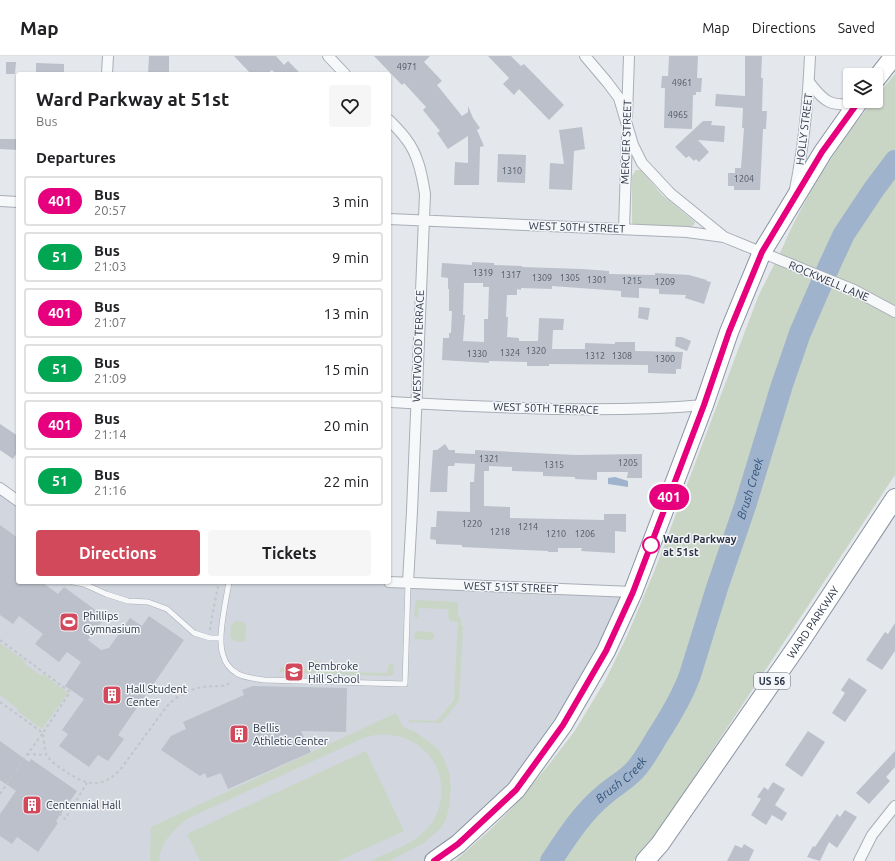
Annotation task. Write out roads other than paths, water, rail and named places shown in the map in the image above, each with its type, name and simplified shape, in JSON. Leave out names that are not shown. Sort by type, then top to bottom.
[{"type":"highway","points":[[883,70],[894,56]]},
{"type":"highway","points":[[434,861],[458,844],[516,790],[567,718],[606,651],[633,592],[704,405],[729,332],[762,252],[822,152],[853,108]]},
{"type":"highway","name":"WARD PARKWAY","points":[[645,861],[660,844],[795,648],[895,498]]},
{"type":"street","points":[[107,72],[108,56]]},
{"type":"street","points":[[328,56],[343,72]]},
{"type":"street","points":[[585,56],[607,82],[618,98],[632,145],[642,163],[671,194],[724,238]]},
{"type":"street","name":"MERCIER STREET","points":[[624,229],[629,56]]},
{"type":"street","name":"HOLLY STREET","points":[[794,199],[793,195],[802,156],[810,56]]},
{"type":"street","name":"HOLLY STREET","points":[[809,82],[820,97],[830,103],[843,105]]},
{"type":"street","name":"WESTWOOD TERRACE","points":[[391,122],[407,139],[416,155],[422,176],[424,194],[408,583]]},
{"type":"street","points":[[0,201],[16,202]]},
{"type":"street","name":"WEST 50TH STREET","points":[[391,219],[687,232],[724,238],[762,252]]},
{"type":"street","name":"ROCKWELL LANE","points":[[762,252],[854,290],[895,312]]},
{"type":"street","name":"WEST 50TH TERRACE","points":[[391,402],[614,410],[704,405]]},
{"type":"street","points":[[0,488],[16,500]]},
{"type":"street","name":"WEST 51ST STREET","points":[[391,582],[633,592]]},
{"type":"street","points":[[859,861],[872,835],[895,806]]},
{"type":"street","points":[[652,861],[660,844]]},
{"type":"lane","points":[[229,584],[221,638],[222,655],[230,668],[238,674],[265,680],[405,684],[408,583]]},
{"type":"lane","points":[[84,584],[106,594],[128,601],[148,602],[167,609],[194,633],[210,638],[221,638]]},
{"type":"water","points":[[615,477],[628,481],[628,487],[608,484],[608,478]]},
{"type":"waterway","name":"Brush Creek","points":[[551,861],[575,826],[596,802],[628,777],[638,766],[671,714],[687,683],[800,333],[844,234],[895,161]]},
{"type":"place","name":"Ward Parkway at 51st","points":[[651,545]]},
{"type":"place","name":"Phillips Gymnasium","points":[[69,622]]},
{"type":"place","name":"Pembroke Hill School","points":[[294,672]]},
{"type":"place","name":"Hall Student Center","points":[[112,695]]},
{"type":"place","name":"Bellis Athletic Center","points":[[239,734]]},
{"type":"place","name":"Centennial Hall","points":[[32,805]]}]
